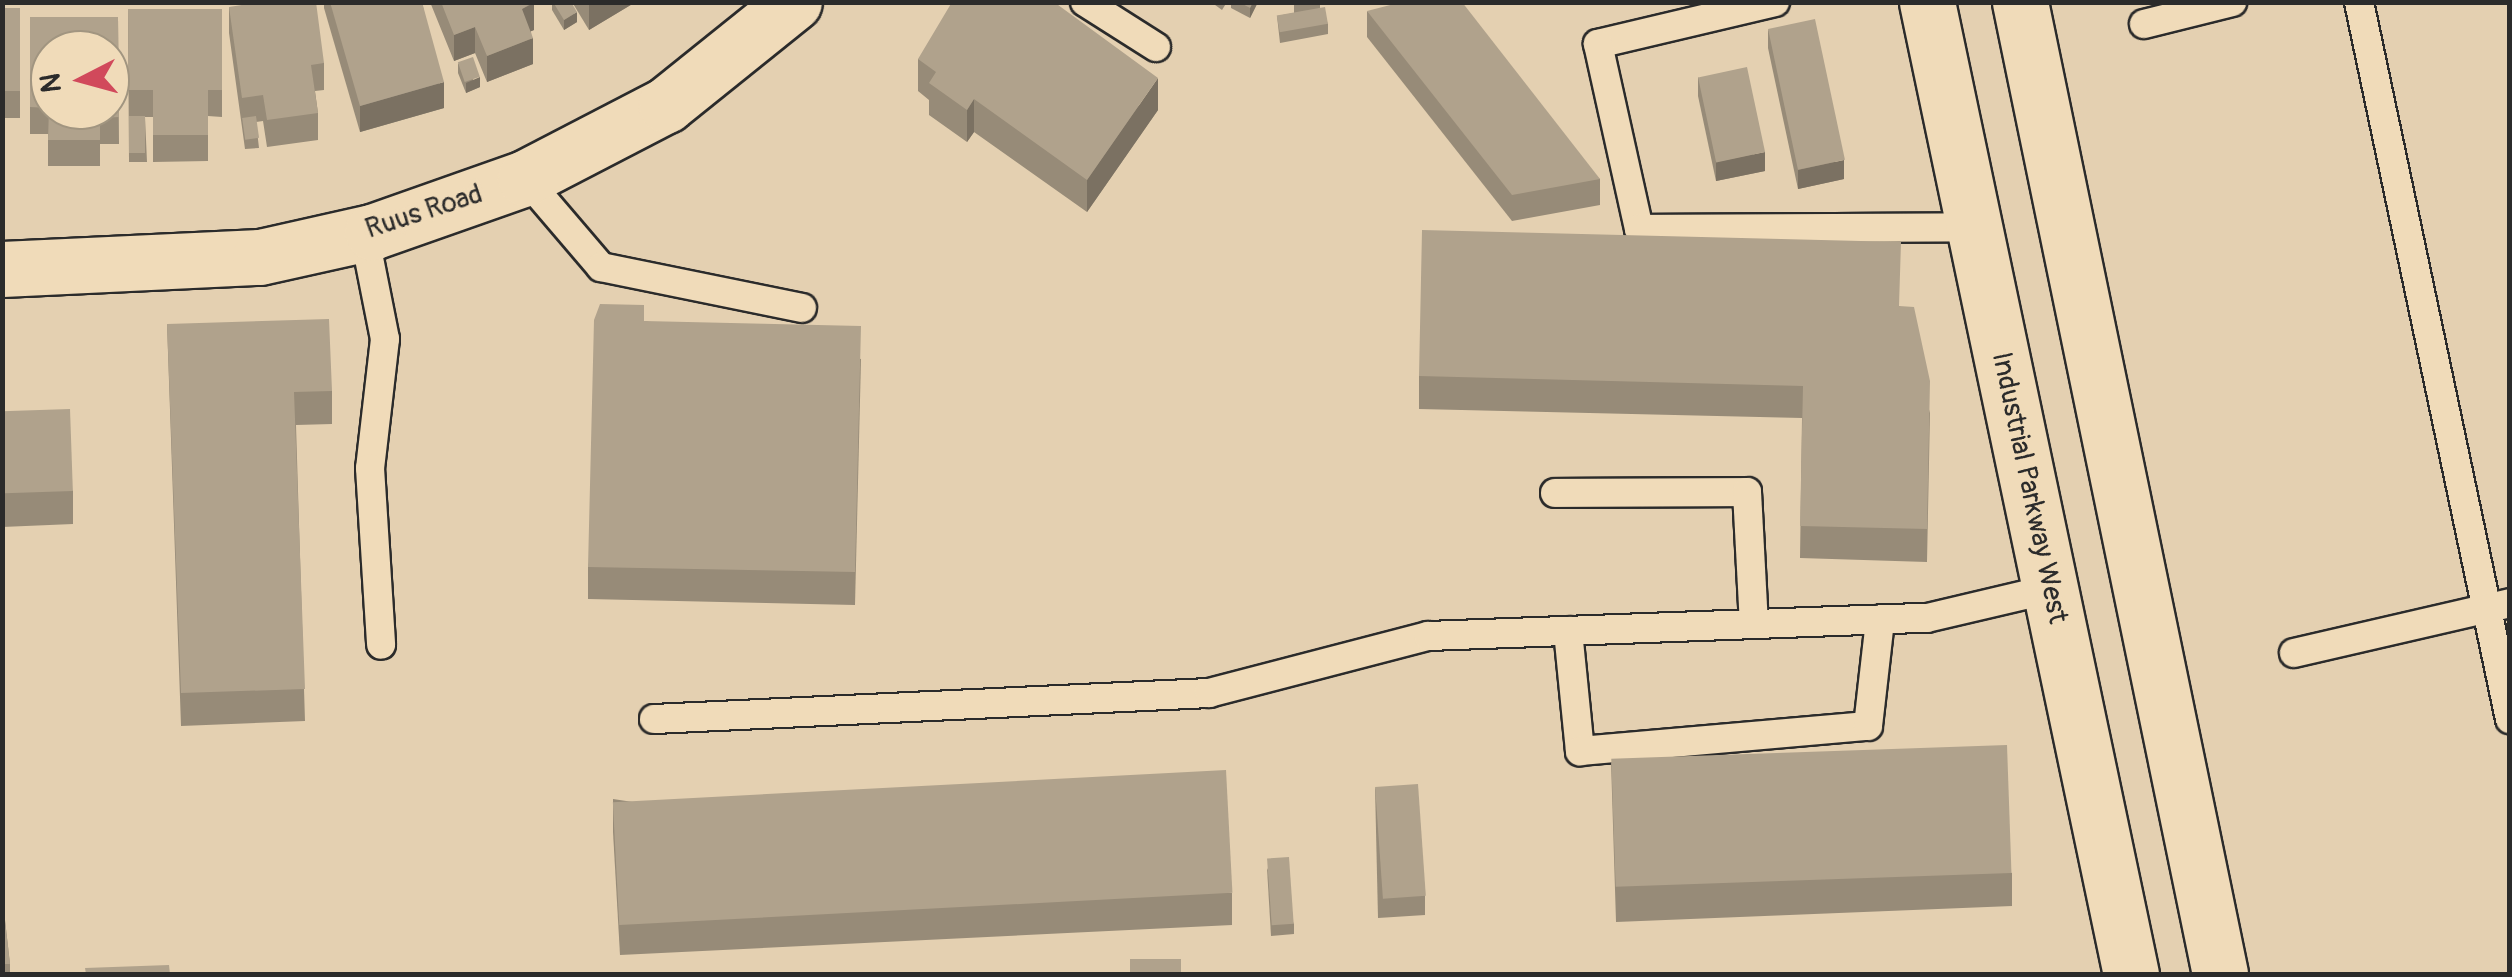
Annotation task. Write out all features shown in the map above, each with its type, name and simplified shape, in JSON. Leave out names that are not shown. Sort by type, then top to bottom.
[{"type":"main road","name":"Ruus Road","points":[[2,268],[260,257],[364,232],[524,178],[666,105],[794,2]]},
{"type":"main road","name":"Industrial Parkway West","points":[[1927,2],[2130,974]]},
{"type":"main road","points":[[2020,2],[2220,974]]},
{"type":"lane","points":[[1085,2],[1156,48]]},
{"type":"lane","points":[[1775,2],[1598,44],[1639,230],[1974,227]]},
{"type":"lane","points":[[2144,24],[2232,2]]},
{"type":"lane","points":[[2359,2],[2498,605],[2510,719]]},
{"type":"lane","points":[[524,178],[601,268],[802,308]]},
{"type":"lane","points":[[364,232],[385,339],[370,468],[381,645]]},
{"type":"lane","points":[[1555,494],[1746,492],[1754,624]]},
{"type":"lane","points":[[654,719],[1208,693],[1428,636],[1880,620],[2050,589]]},
{"type":"lane","points":[[2294,653],[2498,605]]},
{"type":"lane","points":[[1568,631],[1580,752],[1868,726],[1880,620]]},
{"type":"building","points":[[261,2],[316,2],[324,63],[311,65],[318,113],[267,120],[263,95],[242,98],[229,7]]},
{"type":"building","points":[[330,2],[422,2],[444,82],[360,106]]},
{"type":"building","points":[[441,2],[534,2],[522,9],[533,38],[487,56],[475,27],[454,35]]},
{"type":"building","points":[[553,2],[571,2],[577,12],[564,20]]},
{"type":"building","points":[[952,2],[1054,2],[1158,78],[1087,180],[974,99],[967,110],[929,83],[936,72],[918,59]]},
{"type":"building","points":[[1402,2],[1462,2],[1600,179],[1512,195],[1367,11]]},
{"type":"building","points":[[1325,7],[1328,24],[1280,32],[1277,16]]},
{"type":"building","points":[[2,8],[20,8],[20,91],[2,91]]},
{"type":"building","points":[[128,9],[222,9],[222,90],[208,90],[208,135],[153,135],[153,90],[130,90]]},
{"type":"building","points":[[30,17],[118,17],[118,30],[30,30]]},
{"type":"building","points":[[1815,19],[1845,160],[1798,170],[1768,29]]},
{"type":"building","points":[[473,57],[480,77],[465,82],[458,62]]},
{"type":"building","points":[[1747,67],[1765,152],[1716,162],[1698,77]]},
{"type":"building","points":[[130,116],[145,116],[145,153],[129,153]]},
{"type":"building","points":[[256,116],[259,138],[245,140],[242,118]]},
{"type":"building","points":[[48,130],[100,130],[100,140],[48,140]]},
{"type":"building","points":[[1422,230],[1901,242],[1899,306],[1914,307],[1930,381],[1927,529],[1800,526],[1803,386],[1419,376]]},
{"type":"building","points":[[600,304],[644,305],[644,321],[861,326],[855,572],[588,567],[594,320]]},
{"type":"building","points":[[329,319],[332,391],[294,392],[305,689],[181,693],[167,324]]},
{"type":"building","points":[[70,409],[73,491],[5,493],[2,411]]},
{"type":"building","points":[[2007,745],[2011,873],[1616,887],[1611,759]]},
{"type":"building","points":[[1226,770],[1232,893],[619,925],[613,802]]},
{"type":"building","points":[[1418,784],[1426,896],[1383,899],[1375,787]]},
{"type":"building","points":[[1289,857],[1294,924],[1272,925],[1267,859]]},
{"type":"building","points":[[2,894],[10,964],[2,964]]},
{"type":"building","points":[[1130,959],[1181,959],[1181,974],[1130,974]]},
{"type":"building","points":[[169,965],[170,974],[86,974],[85,968]]}]
